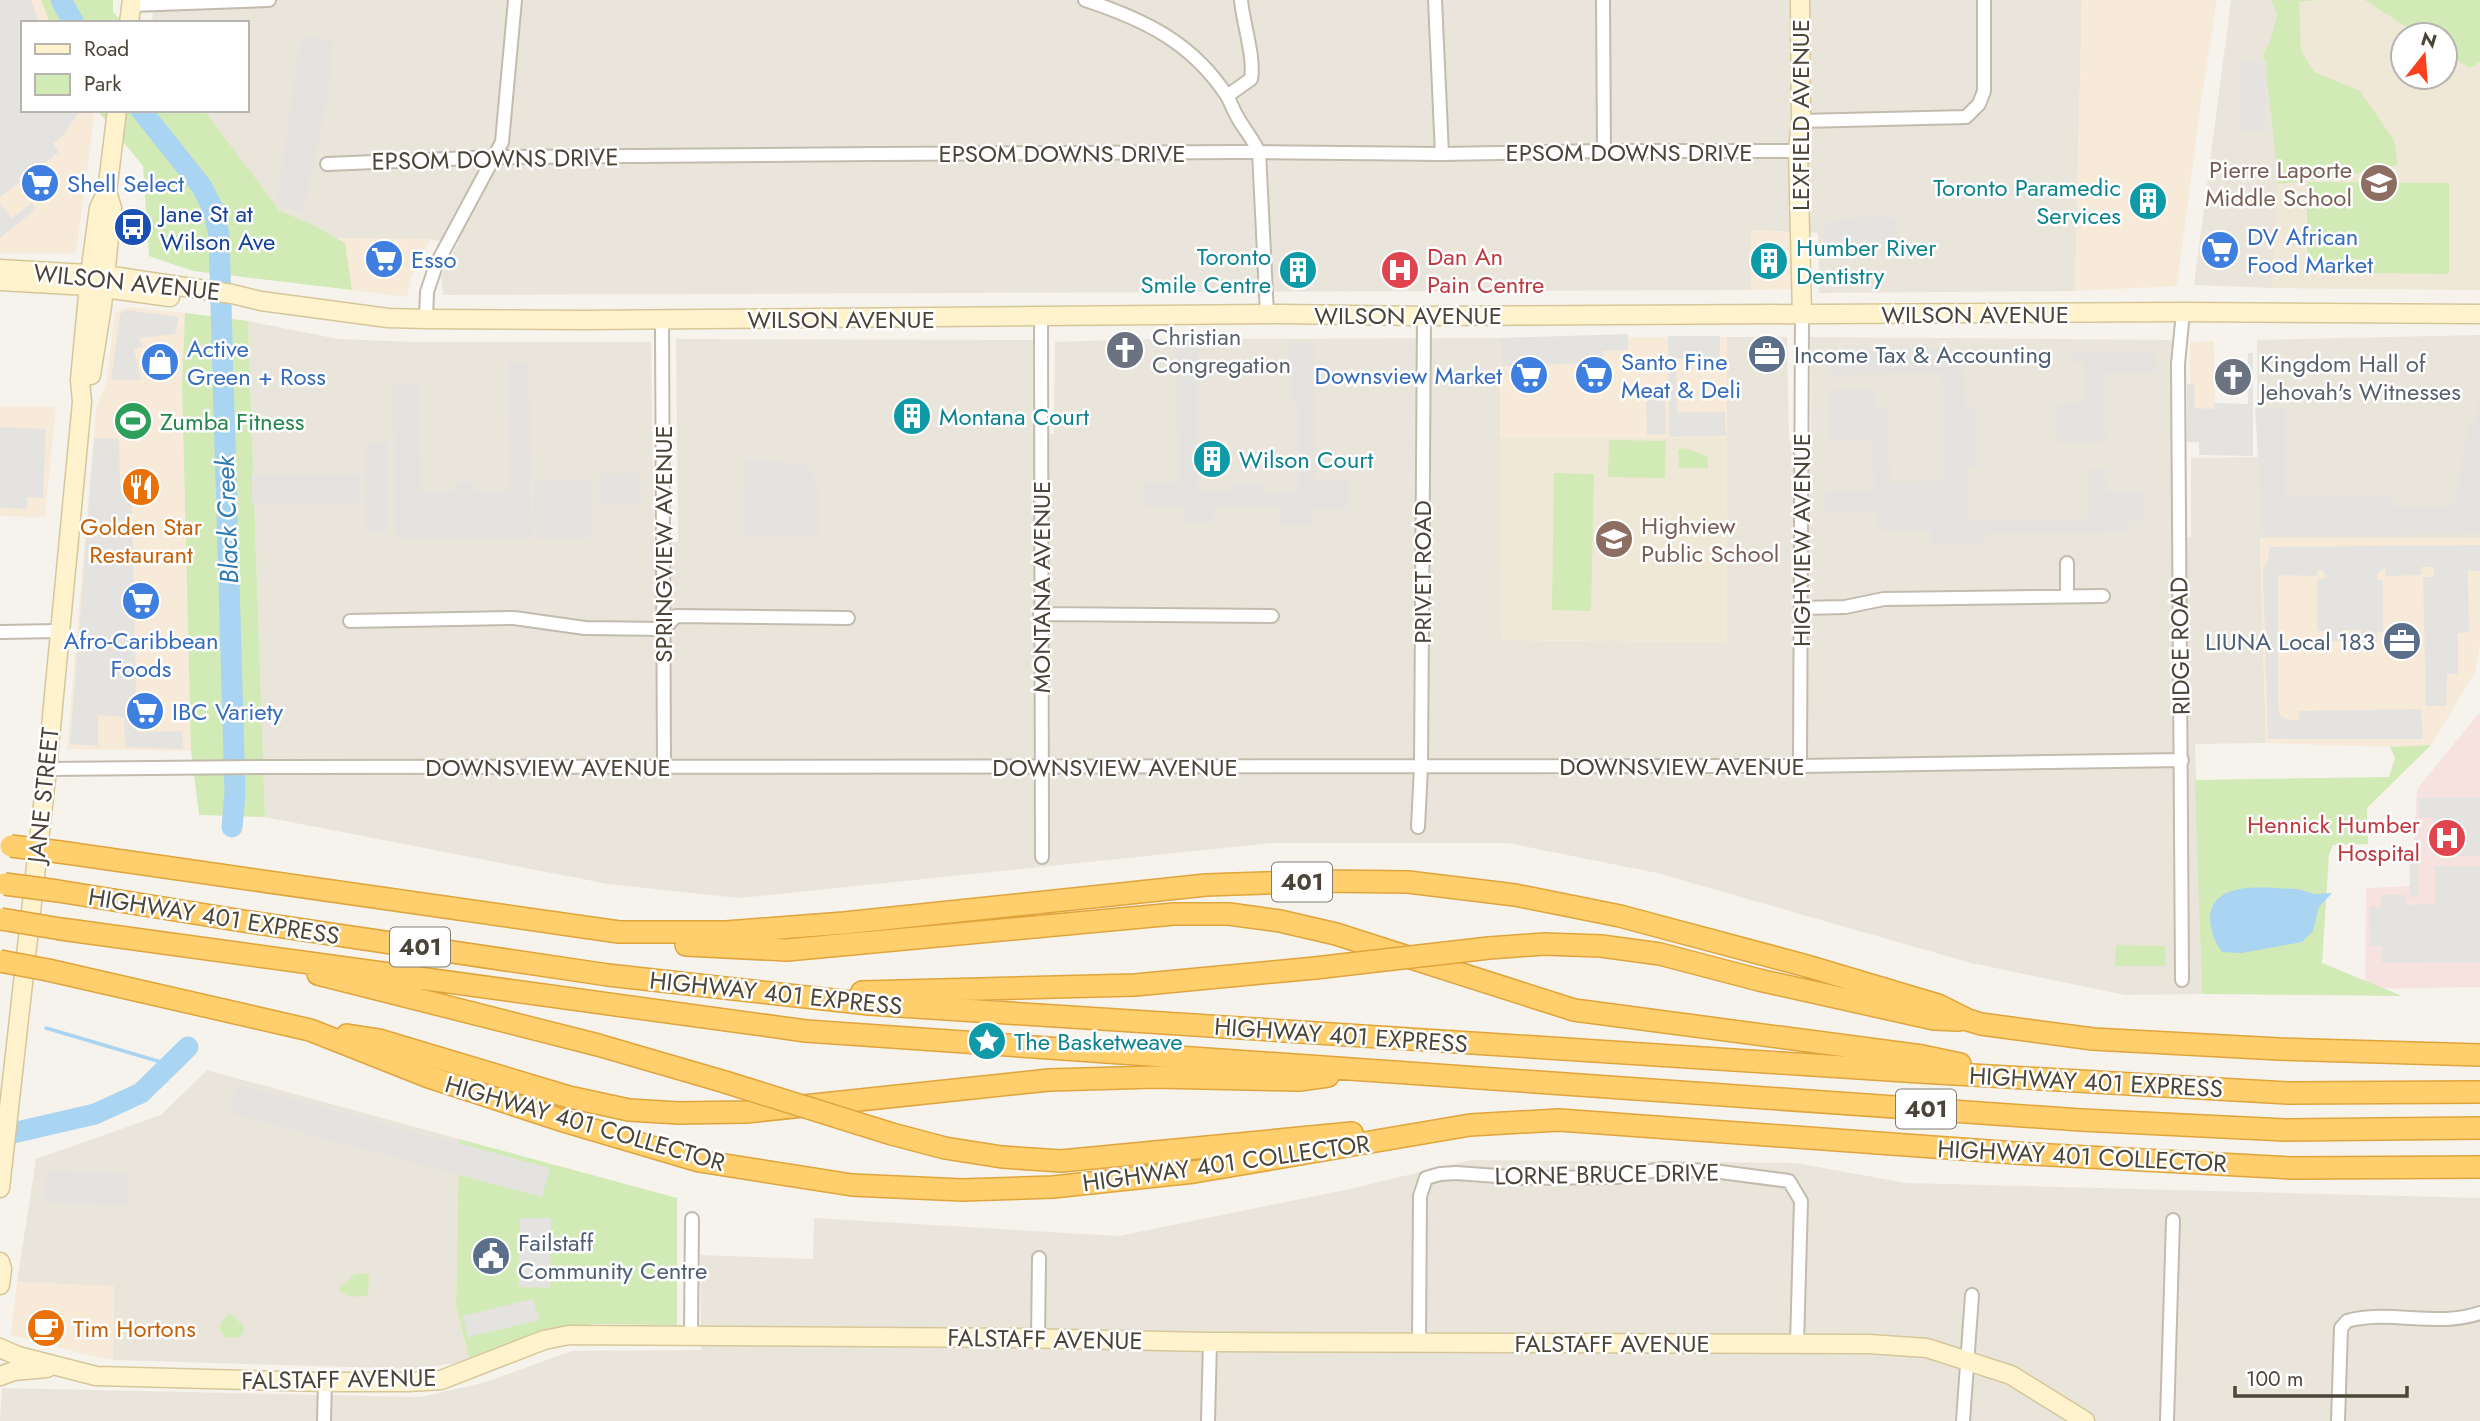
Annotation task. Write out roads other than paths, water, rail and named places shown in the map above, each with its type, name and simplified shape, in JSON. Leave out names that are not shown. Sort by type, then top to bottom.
[{"type":"highway","name":"401","points":[[5,845],[619,932],[726,932],[844,923],[1206,885],[1321,881],[1408,883],[1515,895],[1620,916],[1807,966],[1938,1005],[1968,1020],[2093,1039],[2279,1049],[2480,1055]]},
{"type":"highway","name":"HIGHWAY 401 EXPRESS","points":[[3,884],[581,971],[882,1005],[2288,1093],[2480,1092]]},
{"type":"highway","points":[[619,932],[653,944],[787,950],[1174,914],[1229,914],[1280,921],[1336,934],[1574,1010],[1922,1056],[2020,1077]]},
{"type":"highway","name":"HIGHWAY 401 EXPRESS","points":[[0,919],[806,1031],[2081,1120],[2284,1130],[2480,1128]]},
{"type":"highway","points":[[783,995],[952,988],[1135,985],[1544,944],[1601,946],[1660,954],[1759,980],[1934,1019],[1968,1020]]},
{"type":"highway","points":[[266,958],[327,977],[598,1045],[892,1134],[945,1148],[1002,1157],[1061,1161],[1298,1137],[1470,1125]]},
{"type":"highway","name":"HIGHWAY 401 COLLECTOR","points":[[0,961],[310,1030],[429,1077],[699,1161],[852,1185],[961,1190],[1053,1187],[1194,1172],[1470,1125],[1559,1121],[2016,1153],[2291,1168],[2480,1167]]},
{"type":"highway","points":[[310,1030],[379,1040],[569,1097],[629,1110],[679,1114],[746,1112],[1049,1080],[1155,1077],[1298,1080],[1372,1069]]},
{"type":"main road","name":"LEXFIELD AVENUE","points":[[1801,0],[1801,121],[1798,151],[1802,314]]},
{"type":"main road","name":"JANE STREET","points":[[0,1188],[47,769],[82,402],[90,382],[97,281],[112,208],[107,192],[117,115]]},
{"type":"main road","name":"WILSON AVENUE","points":[[0,269],[181,292],[228,302],[254,300],[388,318],[426,319],[662,320],[1267,314],[2480,314]]},
{"type":"main road","name":"WILSON AVENUE","points":[[0,281],[97,281]]},
{"type":"main road","points":[[0,1262],[0,1286]]},
{"type":"main road","name":"FALSTAFF AVENUE","points":[[0,1348],[18,1356],[99,1376],[325,1382],[441,1380],[544,1340],[569,1335],[691,1334],[1210,1342],[1869,1344],[1927,1348],[2011,1375],[2085,1421]]},
{"type":"main road","points":[[0,1376],[14,1371],[58,1367]]},
{"type":"street","points":[[131,9],[269,0]]},
{"type":"street","points":[[426,319],[427,292],[436,265],[502,142],[516,0]]},
{"type":"street","points":[[1085,0],[1130,15],[1167,36],[1192,55],[1227,96],[1259,152],[1267,314]]},
{"type":"street","points":[[1227,96],[1251,79],[1253,67],[1243,24],[1241,0]]},
{"type":"street","points":[[1435,0],[1442,154]]},
{"type":"street","points":[[1603,0],[1604,151]]},
{"type":"street","points":[[1801,121],[1966,117],[1979,104],[1984,91],[1984,0]]},
{"type":"street","name":"EPSOM DOWNS DRIVE","points":[[327,164],[495,158],[1798,151]]},
{"type":"street","name":"RIDGE ROAD","points":[[2182,980],[2178,364],[2183,312]]},
{"type":"street","name":"HIGHVIEW AVENUE","points":[[1800,766],[1802,314]]},
{"type":"street","name":"PRIVET ROAD","points":[[1418,827],[1421,767],[1424,316]]},
{"type":"street","name":"MONTANA AVENUE","points":[[1041,317],[1042,857]]},
{"type":"street","name":"SPRINGVIEW AVENUE","points":[[662,320],[664,768]]},
{"type":"street","points":[[2067,563],[2067,596]]},
{"type":"street","points":[[1801,608],[1845,607],[1884,599],[2103,596]]},
{"type":"street","points":[[1040,614],[1272,616]]},
{"type":"street","points":[[350,621],[514,618],[585,628],[664,629],[676,617],[848,618]]},
{"type":"street","points":[[0,632],[59,631]]},
{"type":"street","name":"DOWNSVIEW AVENUE","points":[[47,769],[1800,766],[2182,760]]},
{"type":"street","name":"LORNE BRUCE DRIVE","points":[[1419,1342],[1420,1196],[1426,1178],[1456,1173],[1525,1178],[1617,1177],[1663,1169],[1713,1171],[1789,1181],[1801,1201],[1797,1344]]},
{"type":"street","points":[[691,1334],[692,1219]]},
{"type":"street","points":[[2167,1421],[2173,1220]]},
{"type":"street","points":[[1038,1339],[1040,1258]]},
{"type":"street","points":[[1963,1421],[1972,1295]]},
{"type":"street","points":[[2339,1421],[2341,1328],[2347,1321],[2370,1318],[2456,1319],[2480,1313]]},
{"type":"street","points":[[1208,1421],[1210,1342]]},
{"type":"street","points":[[324,1421],[325,1382]]},
{"type":"water","points":[[2245,888],[2298,889],[2315,894],[2332,893],[2319,907],[2313,931],[2302,942],[2242,953],[2222,952],[2213,936],[2210,917],[2213,905],[2221,896]]},
{"type":"waterway","name":"Black Creek","points":[[61,0],[73,21]]},
{"type":"waterway","name":"Black Creek","points":[[143,112],[202,187],[213,209],[219,235],[235,793],[232,827]]},
{"type":"waterway","points":[[46,1028],[171,1065]]},
{"type":"waterway","name":"Black Creek","points":[[0,1136],[95,1114],[141,1093],[188,1047]]},
{"type":"place","name":"Shell Select","points":[[40,183]]},
{"type":"place","name":"Pierre Laporte Middle School","points":[[2379,183]]},
{"type":"place","name":"Toronto Paramedic Services","points":[[2148,201]]},
{"type":"place","name":"Jane St at Wilson Ave","points":[[133,227]]},
{"type":"place","name":"DV African Food Market","points":[[2220,250]]},
{"type":"place","name":"Esso","points":[[384,259]]},
{"type":"place","name":"Humber River Dentistry","points":[[1769,261]]},
{"type":"place","name":"Toronto Smile Centre","points":[[1298,270]]},
{"type":"place","name":"Dan An Pain Centre","points":[[1400,270]]},
{"type":"place","name":"Christian Congregation","points":[[1125,350]]},
{"type":"place","name":"Income Tax & Accounting","points":[[1767,354]]},
{"type":"place","name":"Active Green + Ross","points":[[160,362]]},
{"type":"place","name":"Downsview Market","points":[[1529,375]]},
{"type":"place","name":"Santo Fine Meat & Deli","points":[[1594,375]]},
{"type":"place","name":"Kingdom Hall of Jehovah's Witnesses","points":[[2233,377]]},
{"type":"place","name":"Montana Court","points":[[912,416]]},
{"type":"place","name":"Zumba Fitness","points":[[133,421]]},
{"type":"place","name":"Wilson Court","points":[[1212,459]]},
{"type":"place","name":"Golden Star Restaurant","points":[[141,487]]},
{"type":"place","name":"Highview Public School","points":[[1614,539]]},
{"type":"place","name":"Afro-Caribbean Foods","points":[[141,601]]},
{"type":"place","name":"LIUNA Local 183","points":[[2402,641]]},
{"type":"place","name":"IBC Variety","points":[[145,711]]},
{"type":"place","name":"Hennick Humber Hospital","points":[[2447,838]]},
{"type":"place","name":"The Basketweave","points":[[987,1041]]},
{"type":"place","name":"Failstaff Community Centre","points":[[491,1256]]},
{"type":"place","name":"Tim Hortons","points":[[46,1328]]}]
